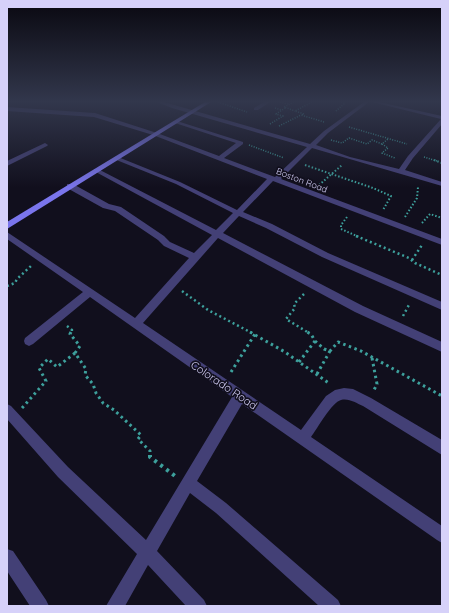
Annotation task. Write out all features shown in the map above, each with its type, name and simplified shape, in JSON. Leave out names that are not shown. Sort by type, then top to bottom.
[{"type":"street","name":"Boston Road","points":[[144,131],[442,242]]},
{"type":"street","points":[[7,226],[161,131]]},
{"type":"street","points":[[202,131],[241,143]]},
{"type":"street","points":[[256,131],[442,184]]},
{"type":"street","points":[[136,324],[173,281],[238,212],[274,179],[296,162],[329,131]]},
{"type":"street","points":[[401,171],[433,131]]},
{"type":"street","points":[[220,158],[241,143]]},
{"type":"street","points":[[7,164],[45,145]]},
{"type":"street","points":[[116,158],[165,177],[269,226],[325,255],[442,306]]},
{"type":"street","points":[[96,170],[313,285],[396,327],[442,347]]},
{"type":"street","points":[[70,186],[106,206],[118,209],[161,238],[167,244],[195,257]]},
{"type":"street","name":"Colorado Road","points":[[7,235],[442,535]]},
{"type":"street","points":[[29,341],[89,293]]},
{"type":"street","points":[[302,439],[330,400],[335,395],[341,393],[355,396],[367,402],[442,448]]},
{"type":"street","points":[[115,606],[148,553],[240,396]]},
{"type":"street","points":[[10,413],[63,472],[148,553],[198,606]]},
{"type":"street","points":[[188,483],[221,508],[332,606]]},
{"type":"street","points":[[7,557],[40,606]]},
{"type":"path","points":[[358,131],[419,148]]},
{"type":"path","points":[[321,137],[342,143],[349,138],[367,144],[379,136]]},
{"type":"path","points":[[382,144],[388,139]]},
{"type":"path","points":[[372,140],[388,148],[382,153],[407,162]]},
{"type":"path","points":[[241,143],[373,188],[391,196],[378,218]]},
{"type":"path","points":[[414,154],[442,163]]},
{"type":"path","points":[[311,193],[348,158]]},
{"type":"path","points":[[401,226],[417,198],[418,187],[423,178]]},
{"type":"path","points":[[354,209],[341,225],[341,229],[412,260],[442,275]]},
{"type":"path","points":[[418,233],[430,214],[442,218]]},
{"type":"path","points":[[412,260],[422,244],[425,235]]},
{"type":"path","points":[[7,286],[15,282],[40,258]]},
{"type":"path","points":[[173,281],[200,305],[255,334],[317,374],[341,393]]},
{"type":"path","points":[[313,285],[294,304],[295,308],[286,319],[312,334],[315,341],[324,349],[330,351]]},
{"type":"path","points":[[396,327],[415,294]]},
{"type":"path","points":[[10,413],[30,399],[46,380],[39,368],[42,364],[48,359],[57,367],[75,353],[80,346],[70,334],[72,330],[56,319]]},
{"type":"path","points":[[224,385],[242,353],[255,334]]},
{"type":"path","points":[[299,362],[315,341]]},
{"type":"path","points":[[317,374],[330,351],[338,342],[360,351],[442,396]]},
{"type":"path","points":[[75,353],[86,369],[85,375],[93,384],[96,393],[103,403],[114,410],[141,434],[138,439],[150,451],[150,457],[172,474],[188,483]]},
{"type":"path","points":[[367,402],[377,384],[372,358]]}]
